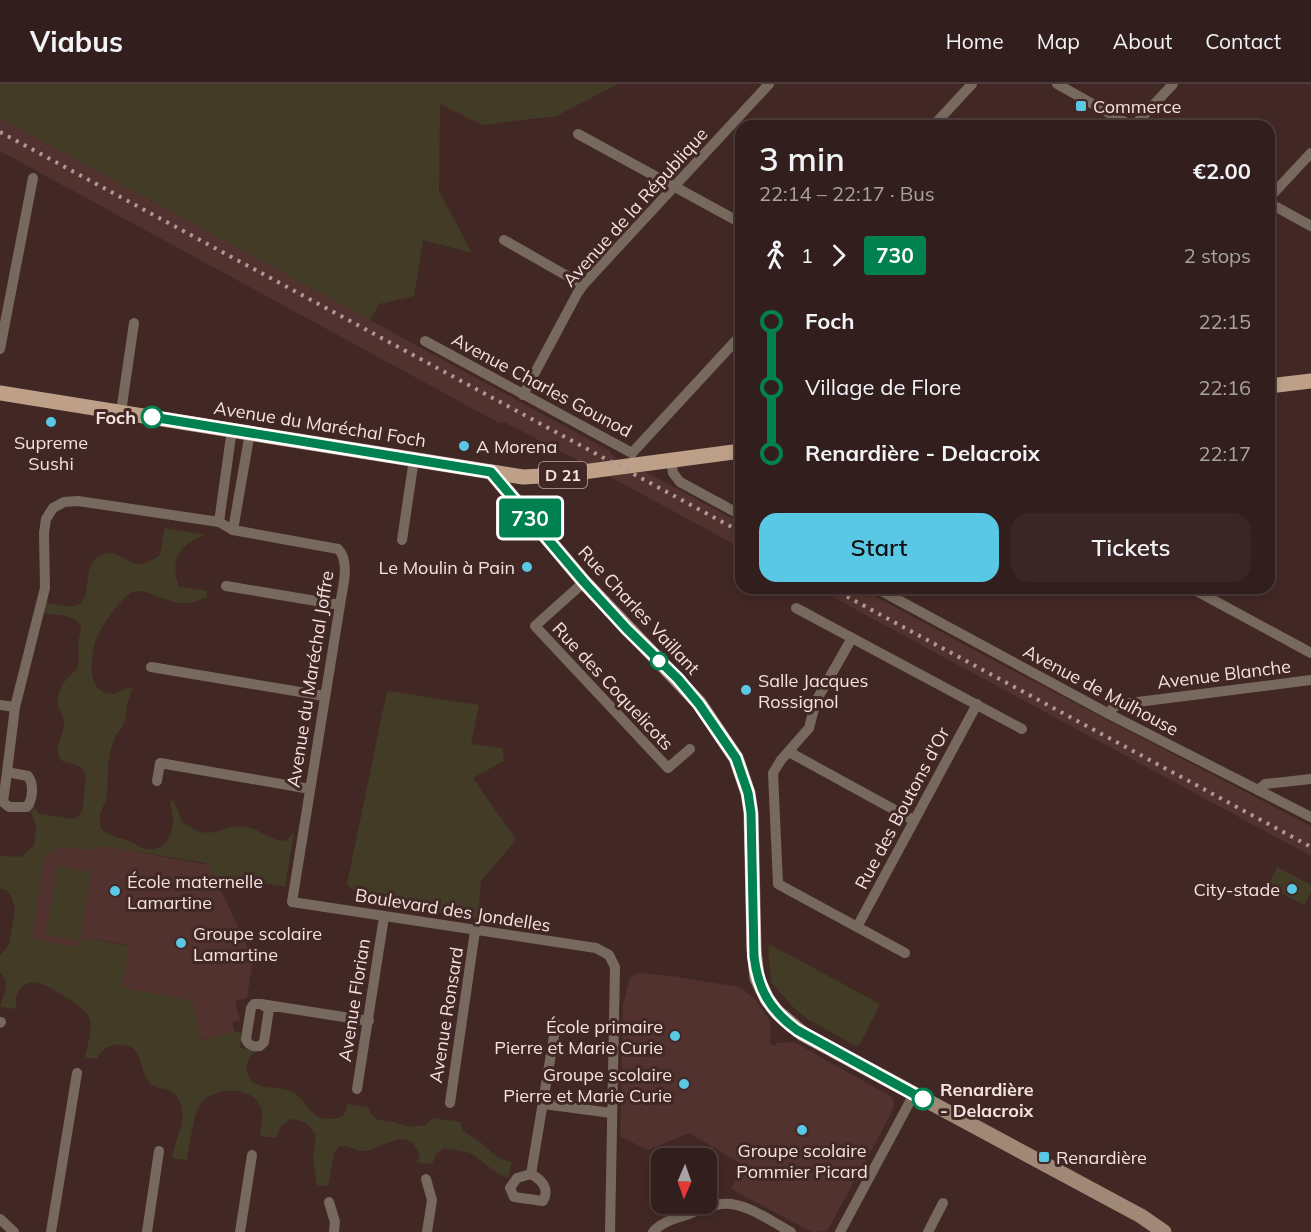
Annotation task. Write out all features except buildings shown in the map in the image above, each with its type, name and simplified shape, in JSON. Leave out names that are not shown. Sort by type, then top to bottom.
[{"type":"main road","points":[[1275,385],[1311,381]]},
{"type":"main road","name":"Avenue du Maréchal Foch","points":[[0,393],[523,477],[543,477],[633,459]]},
{"type":"main road","name":"D 21","points":[[633,459],[671,460],[735,452]]},
{"type":"main road","name":"Rue Charles Vaillant","points":[[491,472],[584,582],[627,629],[678,679],[699,704],[720,732],[743,773],[751,813],[754,956],[757,978],[767,999],[782,1017],[797,1030],[1141,1216]]},
{"type":"main road","points":[[1141,1216],[1164,1232]]},
{"type":"main road","points":[[1141,1216],[1160,1222],[1178,1232]]},
{"type":"street","name":"Avenue de la République","points":[[736,120],[770,84]]},
{"type":"street","points":[[939,120],[972,84]]},
{"type":"street","points":[[1057,84],[1122,120]]},
{"type":"street","points":[[1139,120],[1173,84]]},
{"type":"street","name":"Avenue de la République","points":[[523,394],[576,294],[735,121]]},
{"type":"street","points":[[578,134],[735,220]]},
{"type":"street","points":[[1275,192],[1311,153]]},
{"type":"street","points":[[0,348],[33,178]]},
{"type":"street","points":[[1275,206],[1311,226]]},
{"type":"street","points":[[504,240],[583,285]]},
{"type":"street","points":[[121,412],[134,323]]},
{"type":"street","name":"Avenue Charles Gounod","points":[[425,341],[523,394],[633,459]]},
{"type":"street","points":[[633,459],[735,341]]},
{"type":"street","points":[[7,772],[28,776],[32,783],[30,804],[27,807],[9,807],[3,802],[3,785],[7,772],[15,707],[44,597],[46,568],[44,533],[46,519],[52,508],[64,502],[78,501],[219,522],[232,429]]},
{"type":"street","points":[[233,530],[250,432]]},
{"type":"street","points":[[402,540],[414,459]]},
{"type":"street","points":[[671,460],[673,473],[678,480],[735,512]]},
{"type":"street","name":"Avenue du Maréchal Joffre","points":[[219,522],[233,530],[338,549],[343,554],[345,564],[292,902]]},
{"type":"street","name":"Rue des Coquelicots","points":[[584,582],[535,626],[668,768],[690,749]]},
{"type":"street","points":[[226,586],[340,605]]},
{"type":"street","name":"Avenue de Mulhouse","points":[[887,594],[1109,714],[1311,818]]},
{"type":"street","points":[[1211,594],[1311,653]]},
{"type":"street","points":[[796,608],[1022,729]]},
{"type":"street","points":[[852,638],[816,701],[808,728],[773,773],[778,884],[904,953]]},
{"type":"street","points":[[151,667],[324,696]]},
{"type":"street","name":"Avenue Blanche","points":[[1109,714],[1113,707],[1122,704],[1311,680]]},
{"type":"street","name":"Rue des Boutons d'Or","points":[[857,927],[977,704]]},
{"type":"street","points":[[0,705],[15,707]]},
{"type":"street","points":[[789,752],[913,820]]},
{"type":"street","points":[[157,781],[160,763],[310,789]]},
{"type":"street","points":[[1258,790],[1265,784],[1311,778]]},
{"type":"street","name":"Boulevard des Jondelles","points":[[292,902],[596,948],[609,955],[615,967],[611,1113]]},
{"type":"street","name":"Avenue Florian","points":[[357,1089],[384,917]]},
{"type":"street","name":"Avenue Ronsard","points":[[450,1103],[475,931]]},
{"type":"street","points":[[261,1004],[369,1021]]},
{"type":"street","points":[[531,1174],[556,1024]]},
{"type":"street","points":[[51,1232],[77,1073]]},
{"type":"street","points":[[840,1232],[914,1094]]},
{"type":"street","points":[[544,1104],[611,1113],[610,1232]]},
{"type":"street","points":[[147,1232],[159,1151]]},
{"type":"street","points":[[240,1232],[252,1155]]},
{"type":"street","points":[[426,1179],[432,1200],[427,1232]]},
{"type":"street","points":[[329,1202],[335,1222],[334,1232]]},
{"type":"street","points":[[928,1232],[944,1203]]},
{"type":"street","points":[[653,1232],[660,1225],[673,1219],[724,1204],[741,1206],[775,1228],[791,1232]]},
{"type":"street","points":[[0,1219],[14,1232]]},
{"type":"shaded area","points":[[0,84],[618,84],[556,116],[482,125],[440,104],[439,191],[472,253],[423,240],[414,296],[379,304],[370,320],[0,118]]},
{"type":"shaded area","points":[[0,118],[610,451],[622,463],[644,471],[735,520],[735,545],[504,422],[499,423],[0,151]]},
{"type":"shaded area","points":[[165,528],[205,535],[183,548],[176,561],[175,569],[179,587],[207,591],[207,597],[194,602],[180,603],[143,591],[132,592],[117,607],[98,635],[93,653],[94,682],[107,694],[133,688],[124,724],[111,748],[107,797],[100,814],[100,827],[109,835],[142,848],[156,849],[166,842],[172,831],[171,799],[182,822],[202,832],[216,832],[237,826],[246,827],[282,841],[287,840],[294,832],[285,887],[252,881],[251,887],[216,881],[209,865],[205,863],[103,846],[95,849],[57,848],[45,857],[32,934],[36,940],[80,947],[81,941],[88,938],[129,946],[124,988],[192,1001],[201,1040],[235,1032],[242,1033],[240,1048],[258,1051],[250,1056],[247,1062],[248,1074],[256,1084],[292,1092],[310,1111],[321,1118],[340,1117],[345,1113],[347,1104],[369,1108],[371,1114],[378,1120],[410,1127],[426,1125],[432,1118],[461,1122],[465,1132],[477,1139],[497,1157],[512,1162],[508,1178],[497,1173],[471,1153],[444,1148],[436,1154],[432,1164],[415,1162],[420,1156],[415,1146],[402,1139],[363,1151],[340,1146],[334,1152],[328,1186],[317,1185],[313,1157],[316,1135],[307,1124],[290,1119],[280,1127],[276,1138],[260,1136],[262,1114],[256,1100],[241,1092],[231,1091],[212,1095],[204,1100],[196,1115],[187,1160],[172,1158],[181,1124],[182,1107],[172,1091],[150,1083],[136,1052],[131,1047],[112,1046],[104,1049],[97,1059],[85,1057],[91,1029],[89,1016],[77,1005],[42,984],[29,983],[23,986],[16,996],[17,1009],[0,1007],[6,985],[4,976],[0,972],[0,955],[9,945],[15,910],[11,895],[6,890],[0,889],[0,856],[21,857],[34,846],[36,826],[31,812],[33,804],[41,814],[73,819],[80,815],[86,780],[83,770],[74,764],[62,761],[58,751],[64,725],[58,707],[58,697],[63,683],[78,665],[81,627],[71,617],[44,613],[46,603],[64,606],[80,604],[86,592],[90,568],[99,556],[118,555],[133,563],[143,564],[160,555]]},
{"type":"shaded area","points":[[827,594],[871,594],[1311,826],[1311,856]]},
{"type":"shaded area","points":[[387,691],[479,705],[471,744],[502,748],[504,761],[473,778],[516,840],[481,881],[478,919],[364,901],[347,884]]},
{"type":"shaded area","name":"Groupe scolaire Lamartine","points":[[103,846],[209,865],[253,959],[247,998],[235,1001],[240,1020],[232,1022],[235,1032],[200,1040],[192,1001],[125,989],[123,983],[129,946],[88,938],[81,941],[80,948],[36,940],[32,934],[45,857],[57,848],[95,849]]},
{"type":"shaded area","points":[[57,866],[91,872],[80,941],[46,935]]},
{"type":"shaded area","name":"City-stade","points":[[1277,867],[1311,885],[1311,892],[1304,905],[1268,886]]},
{"type":"shaded area","points":[[771,945],[880,1004],[860,1044],[856,1046],[809,1020],[794,1008],[771,982],[768,947]]},
{"type":"shaded area","points":[[638,973],[739,987],[755,999],[770,1021],[769,1043],[775,1046],[777,1043],[794,1042],[892,1097],[894,1104],[892,1112],[827,1231],[812,1232],[731,1189],[743,1165],[689,1133],[649,1150],[620,1137],[623,1004],[630,978]]},
{"type":"railway","points":[[0,132],[735,529]]},
{"type":"railway","points":[[842,594],[1311,847]]},
{"type":"bus line","name":"730","points":[[152,417],[491,472],[584,582],[627,629],[678,679],[720,732],[736,758],[743,773],[751,813],[754,956],[757,978],[771,1006],[797,1030],[923,1099]]},
{"type":"place","name":"Commerce","points":[[1081,106]]},
{"type":"place","name":"Foch","points":[[152,417]]},
{"type":"place","name":"Supreme Sushi","points":[[51,422]]},
{"type":"place","name":"A Morena","points":[[464,446]]},
{"type":"place","name":"Le Moulin à Pain","points":[[527,567]]},
{"type":"place","name":"Salle Jacques Rossignol","points":[[746,690]]},
{"type":"place","name":"City-stade","points":[[1292,889]]},
{"type":"place","name":"École maternelle Lamartine","points":[[115,891]]},
{"type":"place","name":"Groupe scolaire Lamartine","points":[[181,943]]},
{"type":"place","name":"École primaire Pierre et Marie Curie","points":[[675,1036]]},
{"type":"place","name":"Groupe scolaire Pierre et Marie Curie","points":[[684,1084]]},
{"type":"place","name":"Renardière - Delacroix","points":[[923,1099]]},
{"type":"place","name":"Groupe scolaire Pommier Picard","points":[[802,1130]]},
{"type":"place","name":"Renardière","points":[[1044,1157]]}]
